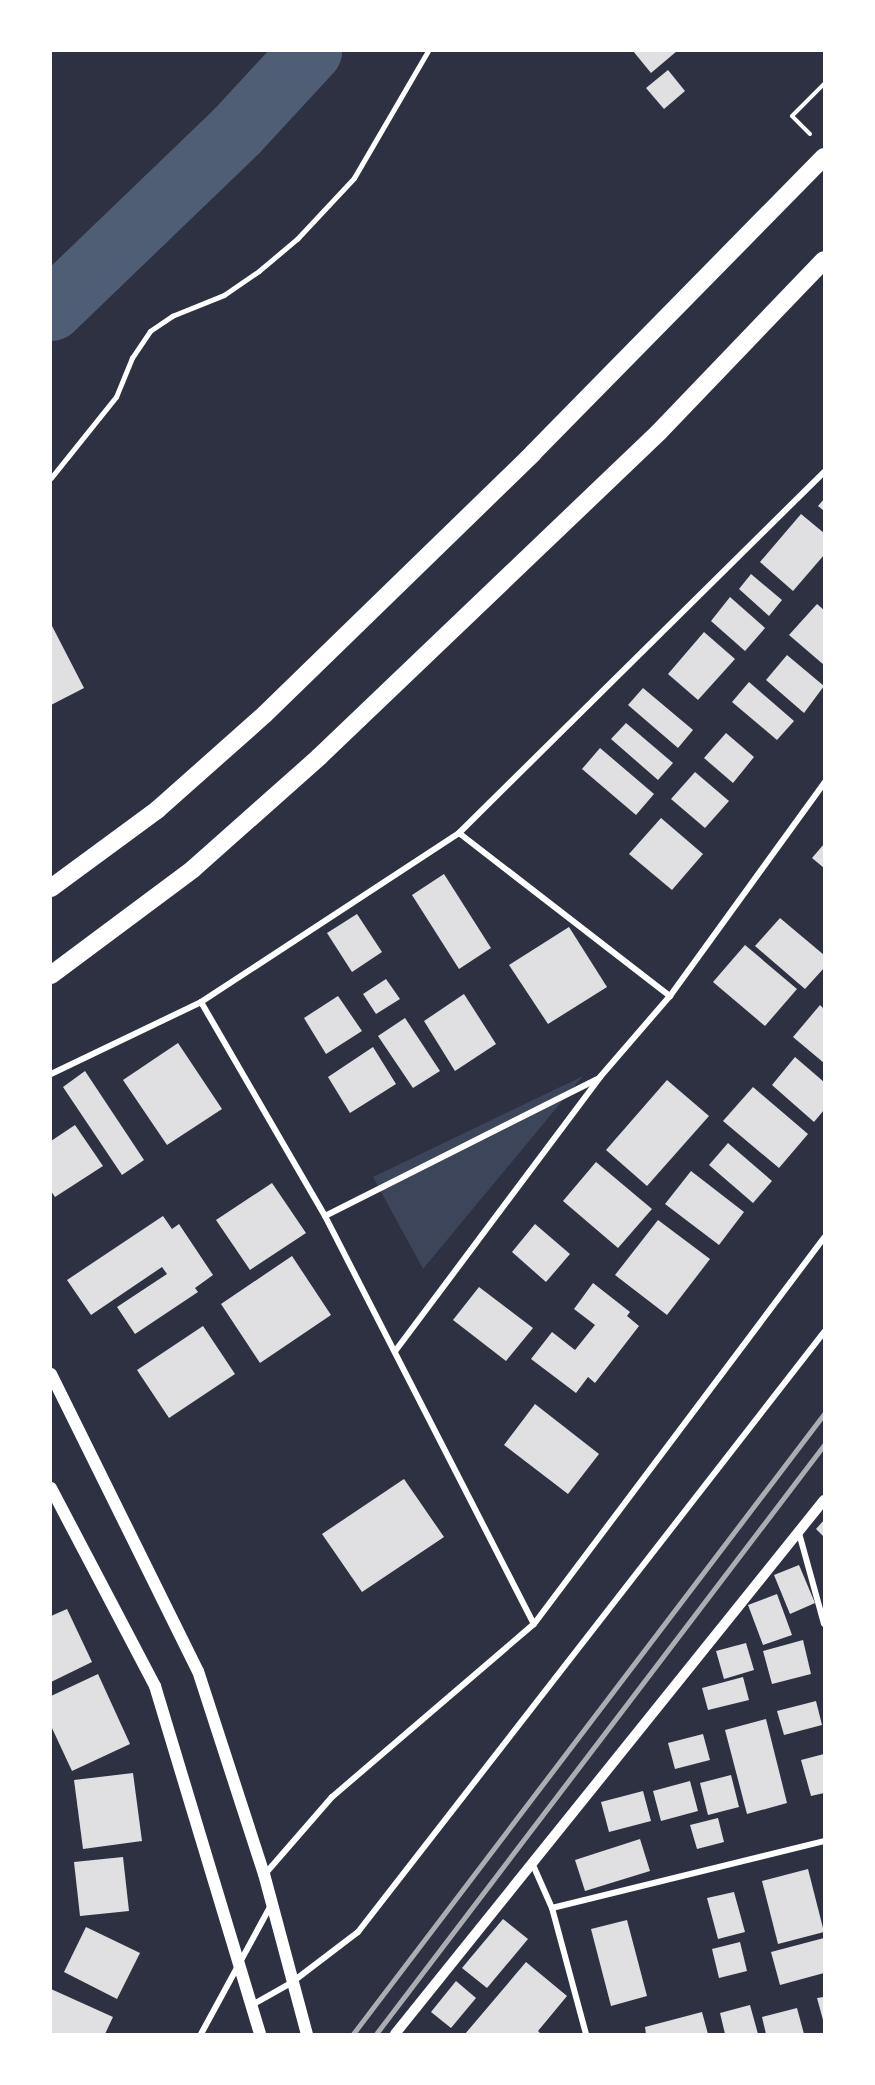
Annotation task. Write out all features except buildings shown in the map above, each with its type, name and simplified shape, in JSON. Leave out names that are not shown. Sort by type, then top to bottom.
[{"type":"highway","points":[[51,888],[157,810],[265,714],[525,462],[824,158]]},
{"type":"highway","points":[[51,975],[193,869],[320,758],[659,432],[824,260]]},
{"type":"main road","points":[[51,1374],[194,1662],[264,1874],[291,1983],[307,2034]]},
{"type":"main road","points":[[51,1488],[155,1686],[260,2034]]},
{"type":"street","points":[[51,1074],[201,1002],[459,833],[824,472]]},
{"type":"street","points":[[396,1350],[600,1077],[670,996],[824,783]]},
{"type":"street","points":[[459,833],[670,996]]},
{"type":"street","points":[[201,1002],[325,1216],[396,1350],[534,1624]]},
{"type":"street","points":[[325,1216],[600,1077]]},
{"type":"street","points":[[264,1874],[332,1797],[534,1624],[824,1238]]},
{"type":"street","points":[[252,2005],[291,1983],[358,1932],[824,1332]]},
{"type":"street","points":[[395,2034],[824,1500]]},
{"type":"street","points":[[798,1531],[824,1624]]},
{"type":"street","points":[[552,1908],[791,1846],[824,1841]]},
{"type":"street","points":[[532,1865],[552,1908],[586,2034]]},
{"type":"street","points":[[201,2034],[272,1905]]},
{"type":"lane","points":[[51,478],[116,398],[132,358],[150,331],[172,316],[224,295],[260,271],[297,240],[354,178],[428,51]]},
{"type":"path","points":[[816,139],[792,116],[824,84]]},
{"type":"shaded area","points":[[583,1076],[423,1269],[373,1177]]},
{"type":"waterway","points":[[51,309],[237,130],[310,51]]},
{"type":"railway","points":[[353,2034],[824,1414]]},
{"type":"railway","points":[[376,2034],[824,1445]]}]
